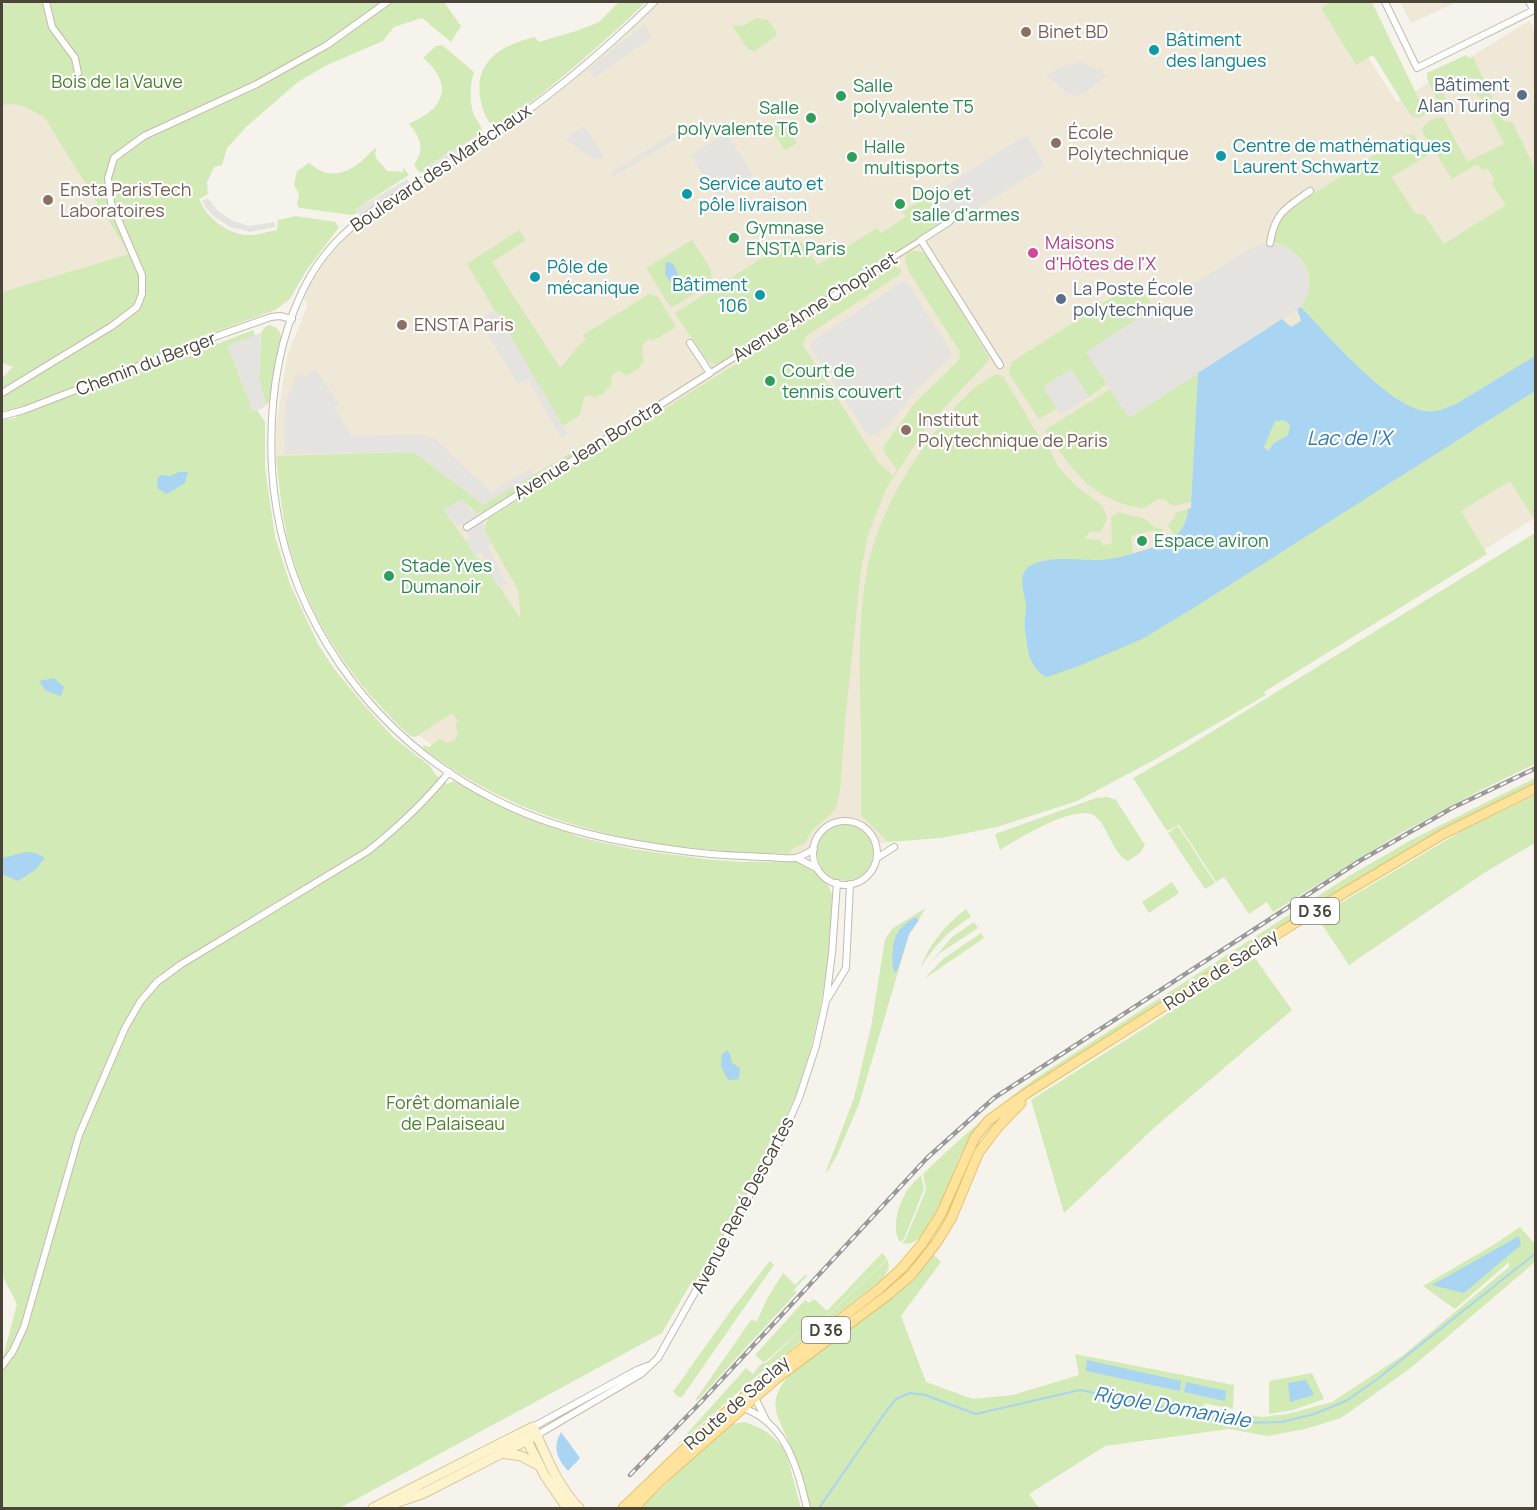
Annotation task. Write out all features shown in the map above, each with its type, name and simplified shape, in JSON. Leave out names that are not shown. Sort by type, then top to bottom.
[{"type":"main road","name":"Route de Saclay","points":[[623,1509],[699,1435],[895,1289],[920,1266],[938,1242],[951,1219],[979,1152],[1009,1114],[1036,1089],[1317,909],[1443,834],[1536,788]]},
{"type":"main road","name":"Route de Saclay","points":[[634,1509],[660,1480],[738,1406]]},
{"type":"main road","points":[[373,1509],[535,1431],[563,1488],[579,1509]]},
{"type":"main road","points":[[379,1509],[424,1493],[501,1453],[524,1436]]},
{"type":"main road","points":[[524,1436],[567,1509]]},
{"type":"main road","points":[[501,1453],[522,1456],[540,1466]]},
{"type":"street","points":[[46,2],[52,27],[75,58],[78,72]]},
{"type":"street","points":[[2,393],[112,326],[137,308],[142,294],[142,275],[111,203],[108,178],[114,158],[144,136],[257,84],[327,45],[387,2]]},
{"type":"street","name":"Boulevard des Maréchaux","points":[[654,2],[618,36],[538,103],[494,135],[374,209],[355,223],[332,246],[304,288],[292,319],[276,382],[271,439],[275,502],[291,563],[315,623],[351,681],[398,732],[449,772],[495,800],[526,814],[596,836],[650,847],[713,855],[797,858],[818,869]]},
{"type":"street","points":[[1385,2],[1417,68],[1535,9],[1529,2]]},
{"type":"street","points":[[1270,243],[1272,228],[1279,215],[1286,207],[1310,191]]},
{"type":"street","points":[[955,214],[949,222],[921,240],[1000,365]]},
{"type":"street","name":"Avenue Anne Chopinet","points":[[710,373],[921,240]]},
{"type":"street","name":"Chemin du Berger","points":[[2,416],[24,410],[272,317],[292,319]]},
{"type":"street","points":[[690,343],[710,373]]},
{"type":"street","name":"Avenue Jean Borotra","points":[[467,527],[710,373]]},
{"type":"street","points":[[2,1366],[13,1351],[24,1327],[79,1135],[125,1028],[140,1002],[157,982],[180,965],[368,851],[391,833],[426,799],[449,772]]},
{"type":"street","points":[[874,840],[894,847],[877,858],[867,875],[850,884],[837,883],[823,875],[818,869],[814,856],[816,841],[825,828],[839,821],[847,821],[867,829],[874,840],[877,858]]},
{"type":"street","name":"Boulevard des Maréchaux","points":[[797,858],[814,849]]},
{"type":"street","name":"Avenue René Descartes","points":[[535,1431],[636,1370],[651,1365],[663,1351],[664,1345],[788,1124],[816,1046],[826,1001],[837,883]]},
{"type":"street","name":"Avenue René Descartes","points":[[826,1001],[846,968],[850,884]]},
{"type":"street","points":[[753,1394],[766,1421]]},
{"type":"street","points":[[738,1406],[753,1411],[780,1434],[790,1452],[807,1509]]},
{"type":"shaded area","name":"Institut Polytechnique de Paris","points":[[659,2],[1332,2],[1397,102],[1529,21],[1535,29],[1535,518],[1305,662],[969,825],[888,842],[792,854],[649,839],[494,789],[414,732],[327,623],[282,509],[276,459],[276,426],[287,356],[307,306],[304,298],[310,285],[327,259],[349,234],[382,208],[473,154],[560,90],[619,40]]},
{"type":"shaded area","points":[[1400,2],[1457,2],[1411,23]]},
{"type":"shaded area","points":[[645,25],[652,37],[594,78],[588,70]]},
{"type":"shaded area","points":[[1081,62],[1101,69],[1106,76],[1085,93],[1075,96],[1065,92],[1046,75],[1062,67]]},
{"type":"shaded area","name":"Ensta ParisTech Laboratoires","points":[[9,103],[25,107],[44,117],[129,254],[2,292],[2,106]]},
{"type":"shaded area","points":[[584,126],[604,156],[596,160],[565,139]]},
{"type":"shaded area","points":[[675,132],[679,137],[610,179],[612,172]]},
{"type":"shaded area","points":[[726,133],[753,175],[717,197],[691,155]]},
{"type":"shaded area","points":[[1026,135],[1045,166],[951,225],[932,195]]},
{"type":"shaded area","points":[[476,136],[479,140],[426,174],[423,169]]},
{"type":"shaded area","points":[[407,179],[410,184],[360,215],[356,209]]},
{"type":"shaded area","points":[[208,198],[218,211],[233,221],[250,226],[274,222],[276,227],[250,232],[230,227],[213,216],[207,209],[202,201]]},
{"type":"shaded area","points":[[1270,243],[1284,245],[1297,255],[1303,264],[1309,286],[1301,307],[1129,418],[1086,352],[1154,308],[1164,323],[1192,305],[1183,291],[1254,246]]},
{"type":"shaded area","points":[[902,282],[907,282],[951,352],[951,357],[915,391],[887,427],[868,436],[810,346],[813,341]]},
{"type":"shaded area","points":[[496,310],[567,434],[561,438],[528,379],[518,384],[479,320]]},
{"type":"shaded area","points":[[261,333],[259,379],[266,405],[253,412],[228,345]]},
{"type":"shaded area","points":[[316,369],[339,404],[334,407],[351,436],[421,435],[435,439],[491,492],[530,469],[534,475],[483,505],[414,452],[285,454],[286,403],[293,383],[297,374],[306,376]]},
{"type":"shaded area","points":[[1071,369],[1089,397],[1061,415],[1043,387]]},
{"type":"shaded area","points":[[462,499],[484,525],[484,531],[492,544],[488,547],[506,584],[498,588],[481,552],[475,555],[466,542],[471,538],[461,523],[457,526],[444,510]]},
{"type":"green space","name":"Forêt domaniale de Palaiseau","points":[[7,2],[444,2],[461,26],[451,42],[422,18],[394,27],[383,41],[327,65],[298,82],[246,127],[227,148],[222,165],[214,167],[207,182],[208,194],[199,199],[207,212],[219,224],[240,234],[255,235],[277,230],[278,220],[296,216],[335,222],[339,227],[306,271],[290,299],[275,310],[212,333],[217,344],[253,330],[255,336],[228,346],[253,411],[257,410],[265,422],[265,468],[275,537],[290,584],[318,644],[335,670],[393,737],[430,766],[436,775],[447,784],[454,781],[579,837],[632,849],[742,862],[800,861],[811,866],[829,887],[833,897],[830,948],[820,1009],[810,1052],[797,1092],[773,1146],[699,1282],[691,1283],[662,1333],[340,1508],[2,1508],[2,1361],[17,1304],[2,1275],[2,420],[16,418],[15,409],[2,411],[2,378],[13,367],[2,363],[2,292],[129,254],[44,117],[18,105],[2,106],[2,6]]},
{"type":"green space","points":[[619,2],[646,2],[558,81],[502,125],[494,127],[491,124],[483,109],[479,88],[485,66],[492,58],[523,40],[535,37],[539,42],[599,22]]},
{"type":"green space","points":[[1331,2],[1372,2],[1426,114],[1419,118],[1411,116],[1373,55],[1356,65],[1321,8]]},
{"type":"green space","points":[[756,18],[768,20],[776,36],[754,52],[746,47],[732,25],[743,26]]},
{"type":"green space","points":[[442,45],[474,72],[471,104],[481,128],[482,137],[476,136],[423,169],[425,173],[419,172],[414,165],[420,154],[420,144],[409,124],[431,111],[440,98],[442,85],[440,79],[433,67],[423,58],[436,46]]},
{"type":"green space","points":[[1466,55],[1469,58],[1473,57],[1503,121],[1512,122],[1535,168],[1535,356],[1456,404],[1440,410],[1425,411],[1410,406],[1377,383],[1301,307],[1309,286],[1306,267],[1294,252],[1274,242],[1279,224],[1289,209],[1406,135],[1414,135],[1428,155],[1392,177],[1415,213],[1424,215],[1444,244],[1506,205],[1491,183],[1495,180],[1487,168],[1483,170],[1477,164],[1452,179],[1422,131],[1430,121],[1443,117],[1467,162],[1504,144],[1482,100],[1461,76],[1440,86],[1447,102],[1436,98],[1427,79],[1427,73]]},
{"type":"green space","points":[[782,121],[797,143],[785,150],[770,128]]},
{"type":"green space","points":[[375,148],[376,158],[387,171],[403,172],[403,167],[409,175],[356,209],[358,213],[351,215],[300,208],[297,205],[299,194],[294,185],[297,171],[309,163],[327,173],[344,172],[360,162]]},
{"type":"green space","points":[[930,194],[947,220],[720,363],[712,364],[707,360],[675,313],[792,239],[801,242],[818,265],[877,228],[881,233],[906,217],[902,212]]},
{"type":"green space","points":[[519,230],[526,240],[492,262],[560,368],[586,340],[583,335],[649,294],[658,297],[676,327],[652,341],[650,338],[647,340],[642,348],[644,360],[638,369],[626,376],[621,371],[614,373],[611,378],[612,383],[604,393],[594,398],[591,395],[585,396],[579,416],[563,426],[467,264]]},
{"type":"green space","points":[[692,240],[710,268],[713,283],[671,308],[646,268]]},
{"type":"green space","points":[[922,252],[929,258],[990,359],[929,424],[887,487],[869,532],[861,569],[840,792],[836,807],[813,829],[804,844],[793,848],[789,854],[692,848],[598,831],[552,817],[508,800],[465,777],[424,749],[423,745],[429,747],[440,739],[447,743],[455,740],[458,734],[455,725],[458,721],[452,713],[415,737],[410,736],[354,675],[323,629],[300,579],[285,528],[276,456],[414,452],[483,504],[576,450],[578,453],[486,512],[476,513],[462,499],[444,510],[475,555],[473,555],[483,561],[521,620],[518,590],[484,529],[488,519],[893,266],[902,269],[899,275],[806,336],[803,345],[878,462],[893,476],[897,469],[884,452],[884,446],[915,403],[959,360],[960,352],[908,270],[905,258],[907,253]]},
{"type":"green space","points":[[1137,281],[1154,308],[1087,352],[1107,384],[1089,397],[1071,369],[1044,387],[1057,408],[1039,419],[1010,375],[1009,369],[1012,362]]},
{"type":"green space","points":[[269,325],[278,330],[282,340],[269,402],[266,405],[259,379],[261,333]]},
{"type":"green space","points":[[1198,373],[1192,502],[1172,506],[1164,499],[1160,499],[1142,508],[1109,498],[1084,481],[1045,430],[1110,389],[1129,417]]},
{"type":"green space","points":[[997,374],[1003,376],[1040,438],[1050,449],[1058,467],[1077,487],[1103,506],[1107,520],[1100,532],[1090,531],[1085,539],[1100,540],[1103,545],[1112,544],[1111,517],[1119,512],[1145,519],[1154,527],[1162,529],[1167,536],[1166,540],[1158,546],[1154,530],[1131,536],[1133,553],[1115,558],[1056,560],[1027,569],[1022,579],[1026,607],[1024,626],[1143,638],[1535,391],[1535,520],[1510,481],[1461,511],[1487,554],[1264,692],[1266,695],[1154,760],[1077,801],[997,827],[941,838],[888,842],[861,815],[860,652],[867,570],[877,533],[893,497],[913,463],[941,424],[963,399],[979,385]]},
{"type":"green space","points":[[1275,420],[1284,420],[1290,425],[1288,435],[1274,443],[1268,451],[1264,447]]},
{"type":"green space","points":[[1188,509],[1185,526],[1175,538],[1168,525],[1175,513]]},
{"type":"green space","points":[[1535,533],[1535,764],[1399,834],[1273,912],[1267,902],[1249,914],[1224,877],[1216,882],[1179,825],[1167,831],[1133,778]]},
{"type":"green space","points":[[1535,778],[1535,785],[1447,828],[1124,1029],[973,1137],[960,1156],[930,1225],[922,1236],[912,1243],[902,1243],[926,1190],[923,1174],[981,1121],[1026,1085],[1349,876],[1411,840]]},
{"type":"green space","points":[[1535,795],[1535,843],[1484,873],[1349,965],[1317,917],[1465,829]]},
{"type":"green space","points":[[1107,797],[1116,800],[1145,845],[1140,853],[1128,861],[1118,852],[1100,821],[1087,813],[1062,818],[1000,850],[995,834],[1096,798]]},
{"type":"green space","points":[[845,825],[856,827],[865,833],[871,842],[873,853],[871,864],[865,873],[856,879],[845,881],[834,879],[825,873],[819,864],[817,853],[819,842],[825,833],[834,827]]},
{"type":"green space","points":[[1178,826],[1215,883],[1205,889],[1168,833]]},
{"type":"green space","points":[[1172,882],[1179,893],[1149,913],[1142,902]]},
{"type":"green space","points":[[926,908],[909,935],[859,1104],[837,1155],[827,1172],[854,1098],[871,1027],[885,939],[893,928]]},
{"type":"green space","points":[[966,909],[971,917],[942,940],[920,969],[928,951],[939,936]]},
{"type":"green space","points":[[974,922],[978,928],[940,953],[930,963],[952,937]]},
{"type":"green space","points":[[981,933],[984,938],[924,979],[943,959]]},
{"type":"green space","points":[[1255,958],[1292,1010],[1155,1127],[1064,1213],[1031,1100]]},
{"type":"green space","points":[[921,1175],[924,1189],[904,1239],[900,1242],[896,1225],[902,1199],[906,1191]]},
{"type":"green space","points":[[1520,1227],[1533,1242],[1535,1241],[1535,1262],[1412,1367],[1341,1418],[1305,1429],[1267,1436],[1229,1429],[1105,1446],[1029,1494],[1039,1508],[810,1508],[795,1457],[776,1412],[777,1395],[790,1374],[912,1278],[934,1255],[941,1262],[901,1316],[926,1382],[973,1399],[1013,1395],[1079,1375],[1075,1354],[1234,1385],[1233,1409],[1203,1403],[1206,1408],[1262,1417],[1288,1414],[1332,1402],[1402,1356],[1509,1267],[1509,1262],[1455,1309],[1423,1286]]},
{"type":"green space","points":[[882,1253],[887,1258],[884,1262],[829,1314],[818,1322],[811,1322],[819,1324],[888,1259],[889,1268],[882,1280],[765,1369],[675,1447],[746,1368],[753,1374],[761,1364],[767,1362],[810,1322],[766,1361],[763,1362],[755,1355],[805,1300],[809,1303],[814,1299],[827,1311]]},
{"type":"green space","points":[[770,1261],[774,1265],[682,1397],[677,1396],[673,1391]]},
{"type":"green space","points":[[783,1273],[795,1285],[805,1275],[807,1276],[792,1292],[797,1292],[697,1401],[696,1399],[751,1320],[757,1321]]},
{"type":"green space","points":[[1312,1373],[1324,1399],[1293,1410],[1269,1414],[1269,1381]]},
{"type":"green space","points":[[744,1422],[768,1433],[786,1453],[801,1508],[640,1508],[718,1435],[732,1424]]},
{"type":"water","points":[[666,262],[673,263],[680,279],[680,285],[675,287],[665,275]]},
{"type":"water","name":"Lac de l'X","points":[[1301,307],[1376,383],[1410,406],[1429,411],[1452,406],[1535,356],[1535,391],[1142,639],[1047,677],[1041,673],[1032,663],[1027,644],[1024,624],[1026,607],[1022,584],[1025,571],[1031,565],[1050,560],[1101,560],[1121,557],[1166,542],[1179,533],[1188,509],[1191,508],[1198,373],[1282,319],[1291,327],[1301,321],[1297,309]],"holes":[[[1284,420],[1290,425],[1288,435],[1274,443],[1268,451],[1264,447],[1275,421]]]},
{"type":"water","points":[[179,472],[188,472],[185,483],[167,494],[158,489],[157,480],[160,475],[170,476]]},
{"type":"water","points":[[54,678],[64,687],[61,696],[46,691],[39,681]]},
{"type":"water","points":[[27,852],[36,853],[45,858],[35,870],[18,881],[2,874],[2,858]]},
{"type":"water","points":[[916,917],[919,920],[909,934],[895,973],[892,957],[895,938],[907,922]]},
{"type":"water","points":[[727,1050],[732,1063],[740,1068],[739,1079],[728,1080],[721,1066],[722,1054]]},
{"type":"water","points":[[1519,1236],[1521,1245],[1464,1293],[1432,1285]]},
{"type":"water","points":[[1087,1360],[1181,1381],[1180,1391],[1086,1371]]},
{"type":"water","points":[[1306,1380],[1314,1395],[1290,1402],[1288,1383]]},
{"type":"water","points":[[1186,1382],[1226,1391],[1225,1401],[1184,1392]]},
{"type":"water","points":[[561,1432],[580,1458],[568,1471],[561,1462],[556,1448]]},
{"type":"waterway","name":"Rigole Domaniale","points":[[819,1508],[887,1410],[896,1399],[910,1393],[925,1395],[976,1414],[1080,1390],[1241,1423],[1282,1422],[1314,1414],[1346,1401],[1376,1380],[1536,1253]]},
{"type":"railway","points":[[630,1475],[700,1403],[927,1158],[994,1098],[1361,860],[1452,808],[1536,768]]},
{"type":"place","name":"Binet BD","points":[[1026,32]]},
{"type":"place","name":"Bâtiment des langues","points":[[1154,50]]},
{"type":"place","name":"Bâtiment Alan Turing","points":[[1522,95]]},
{"type":"place","name":"Salle polyvalente T5","points":[[841,96]]},
{"type":"place","name":"Salle polyvalente T6","points":[[811,118]]},
{"type":"place","name":"École Polytechnique","points":[[1056,143]]},
{"type":"place","name":"Centre de mathématiques Laurent Schwartz","points":[[1221,156]]},
{"type":"place","name":"Halle multisports","points":[[852,157]]},
{"type":"place","name":"Service auto et pôle livraison","points":[[687,194]]},
{"type":"place","name":"Ensta ParisTech Laboratoires","points":[[48,200]]},
{"type":"place","name":"Dojo et salle d'armes","points":[[900,204]]},
{"type":"place","name":"Gymnase ENSTA Paris","points":[[734,238]]},
{"type":"place","name":"Maisons d'Hôtes de l'X","points":[[1033,253]]},
{"type":"place","name":"Pôle de mécanique","points":[[535,277]]},
{"type":"place","name":"Bâtiment 106","points":[[760,295]]},
{"type":"place","name":"La Poste École polytechnique","points":[[1061,299]]},
{"type":"place","name":"ENSTA Paris","points":[[402,325]]},
{"type":"place","name":"Court de tennis couvert","points":[[770,381]]},
{"type":"place","name":"Institut Polytechnique de Paris","points":[[906,430]]},
{"type":"place","name":"Espace aviron","points":[[1142,541]]},
{"type":"place","name":"Stade Yves Dumanoir","points":[[389,576]]},
{"type":"park label","name":"Bois de la Vauve","points":[[117,82]]}]
